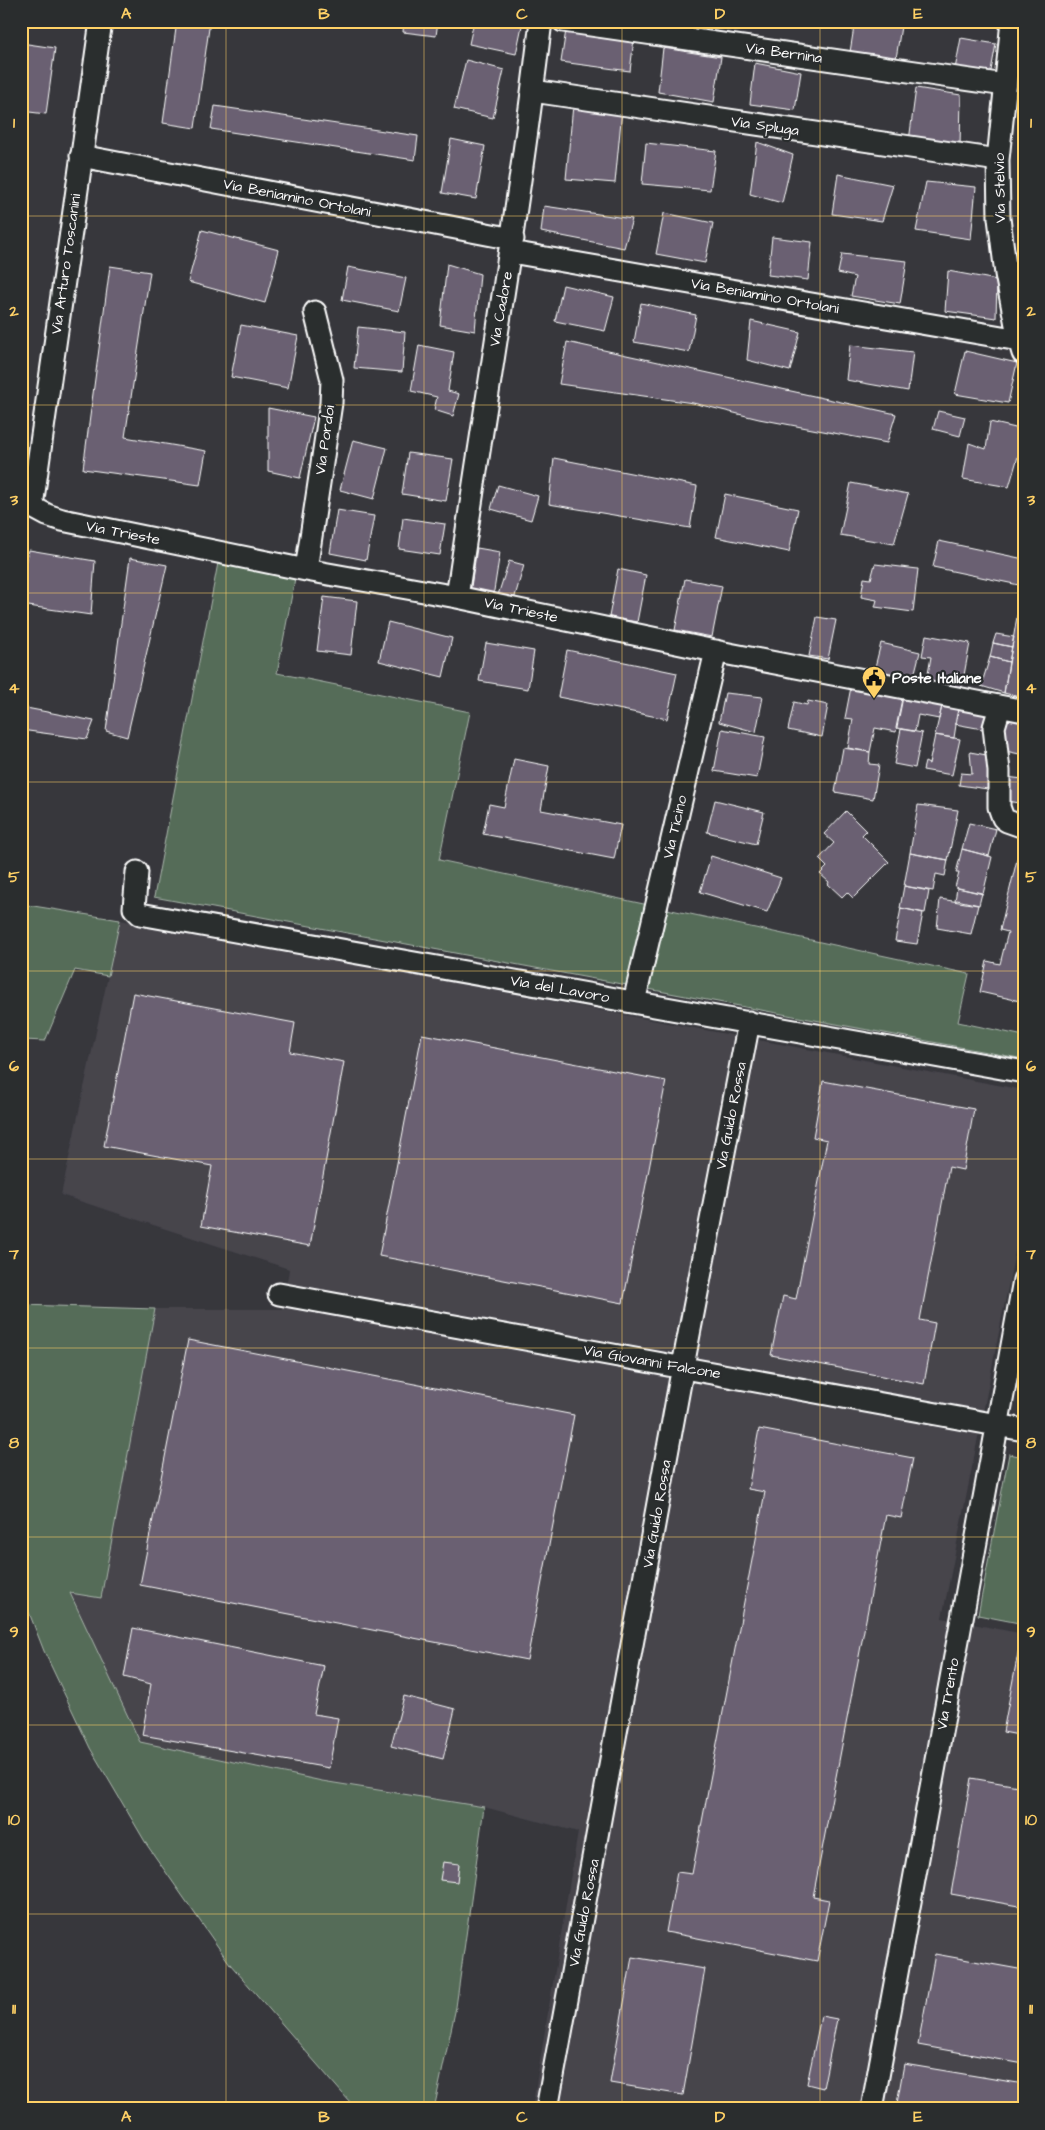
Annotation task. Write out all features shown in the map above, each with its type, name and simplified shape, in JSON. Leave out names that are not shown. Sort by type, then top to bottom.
[{"type":"street","name":"Via Arturo Toscanini","points":[[27,503],[82,156],[101,21]]},
{"type":"street","name":"Via Cadore","points":[[457,597],[484,411],[512,246],[541,21]]},
{"type":"street","name":"Via Bernina","points":[[563,21],[1005,85]]},
{"type":"street","name":"Via Stelvio","points":[[1012,21],[998,160],[999,218],[1006,274],[1021,347]]},
{"type":"street","name":"Via Spluga","points":[[533,91],[998,160]]},
{"type":"street","name":"Via Beniamino Ortolani","points":[[82,156],[512,246],[1021,347]]},
{"type":"street","name":"Via Pordoi","points":[[306,570],[331,403],[332,380],[316,312]]},
{"type":"street","name":"Via Trieste","points":[[27,503],[47,515],[62,520],[306,570],[457,597],[716,651],[1024,711]]},
{"type":"street","name":"Via Ticino","points":[[634,1002],[716,651]]},
{"type":"street","points":[[1000,707],[994,733],[999,772],[999,807],[1003,818],[1024,827]]},
{"type":"street","name":"Via del Lavoro","points":[[137,872],[134,908],[140,914],[1024,1072]]},
{"type":"street","name":"Via Guido Rossa","points":[[547,2109],[749,1022]]},
{"type":"street","name":"Via Trento","points":[[872,2109],[1024,1280]]},
{"type":"street","name":"Via Giovanni Falcone","points":[[279,1294],[1024,1430]]},
{"type":"shaded area","points":[[120,920],[1024,1090],[1024,1207],[942,1618],[1024,1634],[1024,2109],[532,2109],[578,1832],[484,1807],[322,1781],[139,1742],[70,1592],[101,1597],[155,1309],[283,1309],[289,1269],[61,1195]]},
{"type":"green space","points":[[1024,30],[1024,102],[1018,101]]},
{"type":"green space","points":[[218,563],[296,573],[277,673],[470,712],[439,860],[969,974],[958,1022],[1024,1036],[1024,1059],[154,897]]},
{"type":"green space","points":[[21,904],[120,920],[108,976],[75,970],[45,1041],[23,1040],[21,1034]]},
{"type":"green space","points":[[21,1305],[155,1309],[101,1598],[70,1593],[140,1742],[322,1781],[484,1807],[456,2007],[434,2109],[356,2109],[230,1964],[147,1845],[90,1748],[44,1651],[21,1592]]},
{"type":"green space","points":[[1009,1454],[1024,1457],[1024,1624],[978,1615]]},
{"type":"building","points":[[177,21],[210,21],[195,128],[163,123]]},
{"type":"building","points":[[404,21],[438,21],[436,36],[403,32]]},
{"type":"building","points":[[474,21],[523,21],[516,54],[469,44]]},
{"type":"building","points":[[703,21],[736,21],[736,24]]},
{"type":"building","points":[[855,21],[872,21],[901,26],[896,59],[850,52]]},
{"type":"building","points":[[566,30],[634,39],[630,71],[561,62]]},
{"type":"building","points":[[961,38],[996,44],[990,76],[955,69]]},
{"type":"building","points":[[21,43],[55,48],[46,114],[21,111]]},
{"type":"building","points":[[663,48],[721,57],[714,102],[658,92]]},
{"type":"building","points":[[466,60],[504,70],[493,118],[454,109]]},
{"type":"building","points":[[755,63],[801,72],[795,110],[750,104]]},
{"type":"building","points":[[916,88],[961,95],[960,148],[909,141]]},
{"type":"building","points":[[573,105],[622,110],[615,183],[566,179]]},
{"type":"building","points":[[215,106],[418,136],[415,160],[211,129]]},
{"type":"building","points":[[451,139],[485,146],[476,199],[442,193]]},
{"type":"building","points":[[757,142],[793,155],[782,203],[750,194]]},
{"type":"building","points":[[646,143],[716,151],[710,190],[642,184]]},
{"type":"building","points":[[838,174],[893,185],[882,221],[832,214]]},
{"type":"building","points":[[926,182],[976,187],[971,239],[916,231]]},
{"type":"building","points":[[1024,188],[1024,210],[1020,209]]},
{"type":"building","points":[[544,206],[632,219],[624,248],[541,232]]},
{"type":"building","points":[[664,213],[713,223],[705,263],[656,254]]},
{"type":"building","points":[[202,230],[279,250],[265,303],[188,282]]},
{"type":"building","points":[[21,237],[28,238],[21,286]]},
{"type":"building","points":[[772,237],[812,242],[808,280],[768,275]]},
{"type":"building","points":[[842,254],[907,261],[900,304],[851,296],[855,277],[838,273]]},
{"type":"building","points":[[447,264],[480,274],[475,331],[440,325]]},
{"type":"building","points":[[110,266],[150,272],[125,437],[206,451],[200,485],[83,469]]},
{"type":"building","points":[[348,267],[406,278],[399,311],[342,300]]},
{"type":"building","points":[[948,271],[997,280],[996,318],[945,311]]},
{"type":"building","points":[[563,285],[614,297],[605,331],[555,321]]},
{"type":"building","points":[[641,303],[696,315],[689,352],[634,342]]},
{"type":"building","points":[[751,321],[800,332],[790,371],[747,360]]},
{"type":"building","points":[[241,325],[298,336],[288,388],[231,377]]},
{"type":"building","points":[[358,327],[405,332],[402,372],[354,368]]},
{"type":"building","points":[[567,342],[896,414],[887,443],[759,419],[693,403],[559,384]]},
{"type":"building","points":[[419,345],[454,352],[448,391],[459,394],[453,416],[434,410],[437,397],[411,391]]},
{"type":"building","points":[[850,345],[913,352],[908,391],[846,380]]},
{"type":"building","points":[[965,351],[1017,363],[1008,403],[955,394]]},
{"type":"building","points":[[268,408],[314,417],[300,478],[268,471]]},
{"type":"building","points":[[938,411],[965,417],[960,436],[933,429]]},
{"type":"building","points":[[990,422],[1024,430],[1024,436],[1009,487],[963,479],[969,443],[986,449]]},
{"type":"building","points":[[353,440],[387,448],[374,499],[340,490]]},
{"type":"building","points":[[408,453],[453,459],[446,501],[402,494]]},
{"type":"building","points":[[554,458],[697,486],[690,528],[549,504]]},
{"type":"building","points":[[851,483],[908,494],[894,544],[840,535]]},
{"type":"building","points":[[498,485],[538,496],[531,520],[491,509]]},
{"type":"building","points":[[725,494],[798,509],[789,552],[716,537]]},
{"type":"building","points":[[337,510],[374,516],[366,560],[330,553]]},
{"type":"building","points":[[403,518],[445,524],[440,555],[399,549]]},
{"type":"building","points":[[939,541],[1024,559],[1019,585],[933,567]]},
{"type":"building","points":[[477,548],[500,552],[493,597],[470,593]]},
{"type":"building","points":[[29,550],[95,561],[91,615],[21,605],[21,587]]},
{"type":"building","points":[[130,558],[167,565],[127,737],[106,731]]},
{"type":"building","points":[[509,561],[524,565],[514,600],[498,595]]},
{"type":"building","points":[[875,564],[918,569],[913,612],[875,607],[877,600],[861,597],[864,578],[871,579]]},
{"type":"building","points":[[618,569],[646,575],[637,622],[609,617]]},
{"type":"building","points":[[685,579],[722,586],[712,637],[675,630]]},
{"type":"building","points":[[324,597],[357,601],[351,655],[317,651]]},
{"type":"building","points":[[1020,599],[1024,600],[1024,698],[1004,693]]},
{"type":"building","points":[[817,617],[836,620],[828,659],[809,656]]},
{"type":"building","points":[[388,622],[452,638],[443,677],[379,661]]},
{"type":"building","points":[[996,634],[1014,637],[1012,647],[993,643]]},
{"type":"building","points":[[926,635],[970,643],[961,691],[926,685],[931,657],[922,656]]},
{"type":"building","points":[[486,643],[534,651],[528,689],[479,681]]},
{"type":"building","points":[[881,643],[920,652],[913,680],[874,671]]},
{"type":"building","points":[[993,643],[1012,647],[1009,662],[990,657]]},
{"type":"building","points":[[567,650],[677,673],[667,719],[558,697]]},
{"type":"building","points":[[990,657],[1009,662],[1004,693],[981,686]]},
{"type":"building","points":[[852,682],[904,692],[896,732],[875,728],[870,752],[848,748],[853,719],[845,718]]},
{"type":"building","points":[[725,693],[763,697],[756,732],[719,722]]},
{"type":"building","points":[[903,694],[943,702],[939,719],[918,715],[915,731],[896,728]]},
{"type":"building","points":[[808,701],[828,705],[822,737],[788,730],[794,702],[807,705]]},
{"type":"building","points":[[943,702],[959,705],[954,738],[935,735]]},
{"type":"building","points":[[959,704],[991,710],[988,730],[955,724]]},
{"type":"building","points":[[21,707],[94,721],[87,739],[21,730]]},
{"type":"building","points":[[1003,714],[1024,718],[1024,755],[1001,750]]},
{"type":"building","points":[[722,729],[765,737],[757,778],[714,771]]},
{"type":"building","points":[[901,729],[922,733],[915,768],[894,764]]},
{"type":"building","points":[[935,735],[960,739],[952,775],[923,770],[925,762],[929,764]]},
{"type":"building","points":[[843,748],[870,752],[869,764],[879,765],[873,799],[835,792]]},
{"type":"building","points":[[970,752],[992,756],[995,790],[959,785],[961,773],[972,774]]},
{"type":"building","points":[[514,759],[549,766],[541,810],[621,825],[614,859],[483,834],[489,804],[504,807]]},
{"type":"building","points":[[1006,777],[1023,779],[1020,803],[1005,801]]},
{"type":"building","points":[[715,800],[764,812],[756,844],[707,832]]},
{"type":"building","points":[[918,805],[958,810],[948,860],[910,853]]},
{"type":"building","points":[[846,811],[866,831],[862,835],[889,862],[853,898],[847,892],[842,897],[820,874],[827,867],[819,859],[834,843],[824,834]]},
{"type":"building","points":[[969,823],[996,829],[989,856],[962,849]]},
{"type":"building","points":[[1021,843],[1024,844],[1024,1002],[980,992],[987,961],[1000,964],[1008,932],[1000,930]]},
{"type":"building","points":[[962,849],[992,857],[983,894],[955,887],[959,873],[956,873]]},
{"type":"building","points":[[910,853],[948,860],[945,876],[936,874],[933,891],[904,886]]},
{"type":"building","points":[[711,856],[781,878],[767,912],[700,892]]},
{"type":"building","points":[[904,886],[929,891],[925,913],[900,908]]},
{"type":"building","points":[[957,888],[982,893],[979,905],[955,901]]},
{"type":"building","points":[[940,899],[978,905],[971,934],[937,928]]},
{"type":"building","points":[[901,908],[923,913],[917,944],[895,941]]},
{"type":"building","points":[[133,993],[295,1023],[290,1052],[344,1062],[310,1246],[201,1226],[212,1166],[104,1146]]},
{"type":"building","points":[[422,1034],[666,1081],[623,1303],[379,1256]]},
{"type":"building","points":[[823,1081],[974,1109],[963,1170],[949,1167],[920,1320],[935,1323],[924,1384],[771,1355],[783,1296],[796,1299],[827,1140],[813,1137]]},
{"type":"building","points":[[188,1340],[574,1415],[527,1660],[140,1585]]},
{"type":"building","points":[[759,1429],[913,1458],[901,1518],[886,1515],[813,1897],[829,1900],[817,1961],[666,1932],[677,1872],[692,1874],[765,1492],[748,1489]]},
{"type":"building","points":[[133,1628],[324,1666],[314,1714],[338,1718],[329,1768],[142,1735],[151,1684],[124,1677]]},
{"type":"building","points":[[1019,1648],[1024,1649],[1024,1736],[1003,1732]]},
{"type":"building","points":[[404,1696],[455,1709],[443,1759],[391,1746]]},
{"type":"building","points":[[971,1778],[1024,1787],[1024,1907],[951,1894]]},
{"type":"building","points":[[443,1862],[459,1864],[457,1882],[440,1880]]},
{"type":"building","points":[[935,1954],[1024,1970],[1024,2064],[918,2045]]},
{"type":"building","points":[[632,1957],[705,1969],[683,2095],[610,2083]]},
{"type":"building","points":[[821,2016],[837,2019],[823,2088],[807,2084]]},
{"type":"building","points":[[904,2064],[1024,2084],[1024,2109],[896,2109]]},
{"type":"place","name":"Poste Italiane","points":[[874,699]]}]
